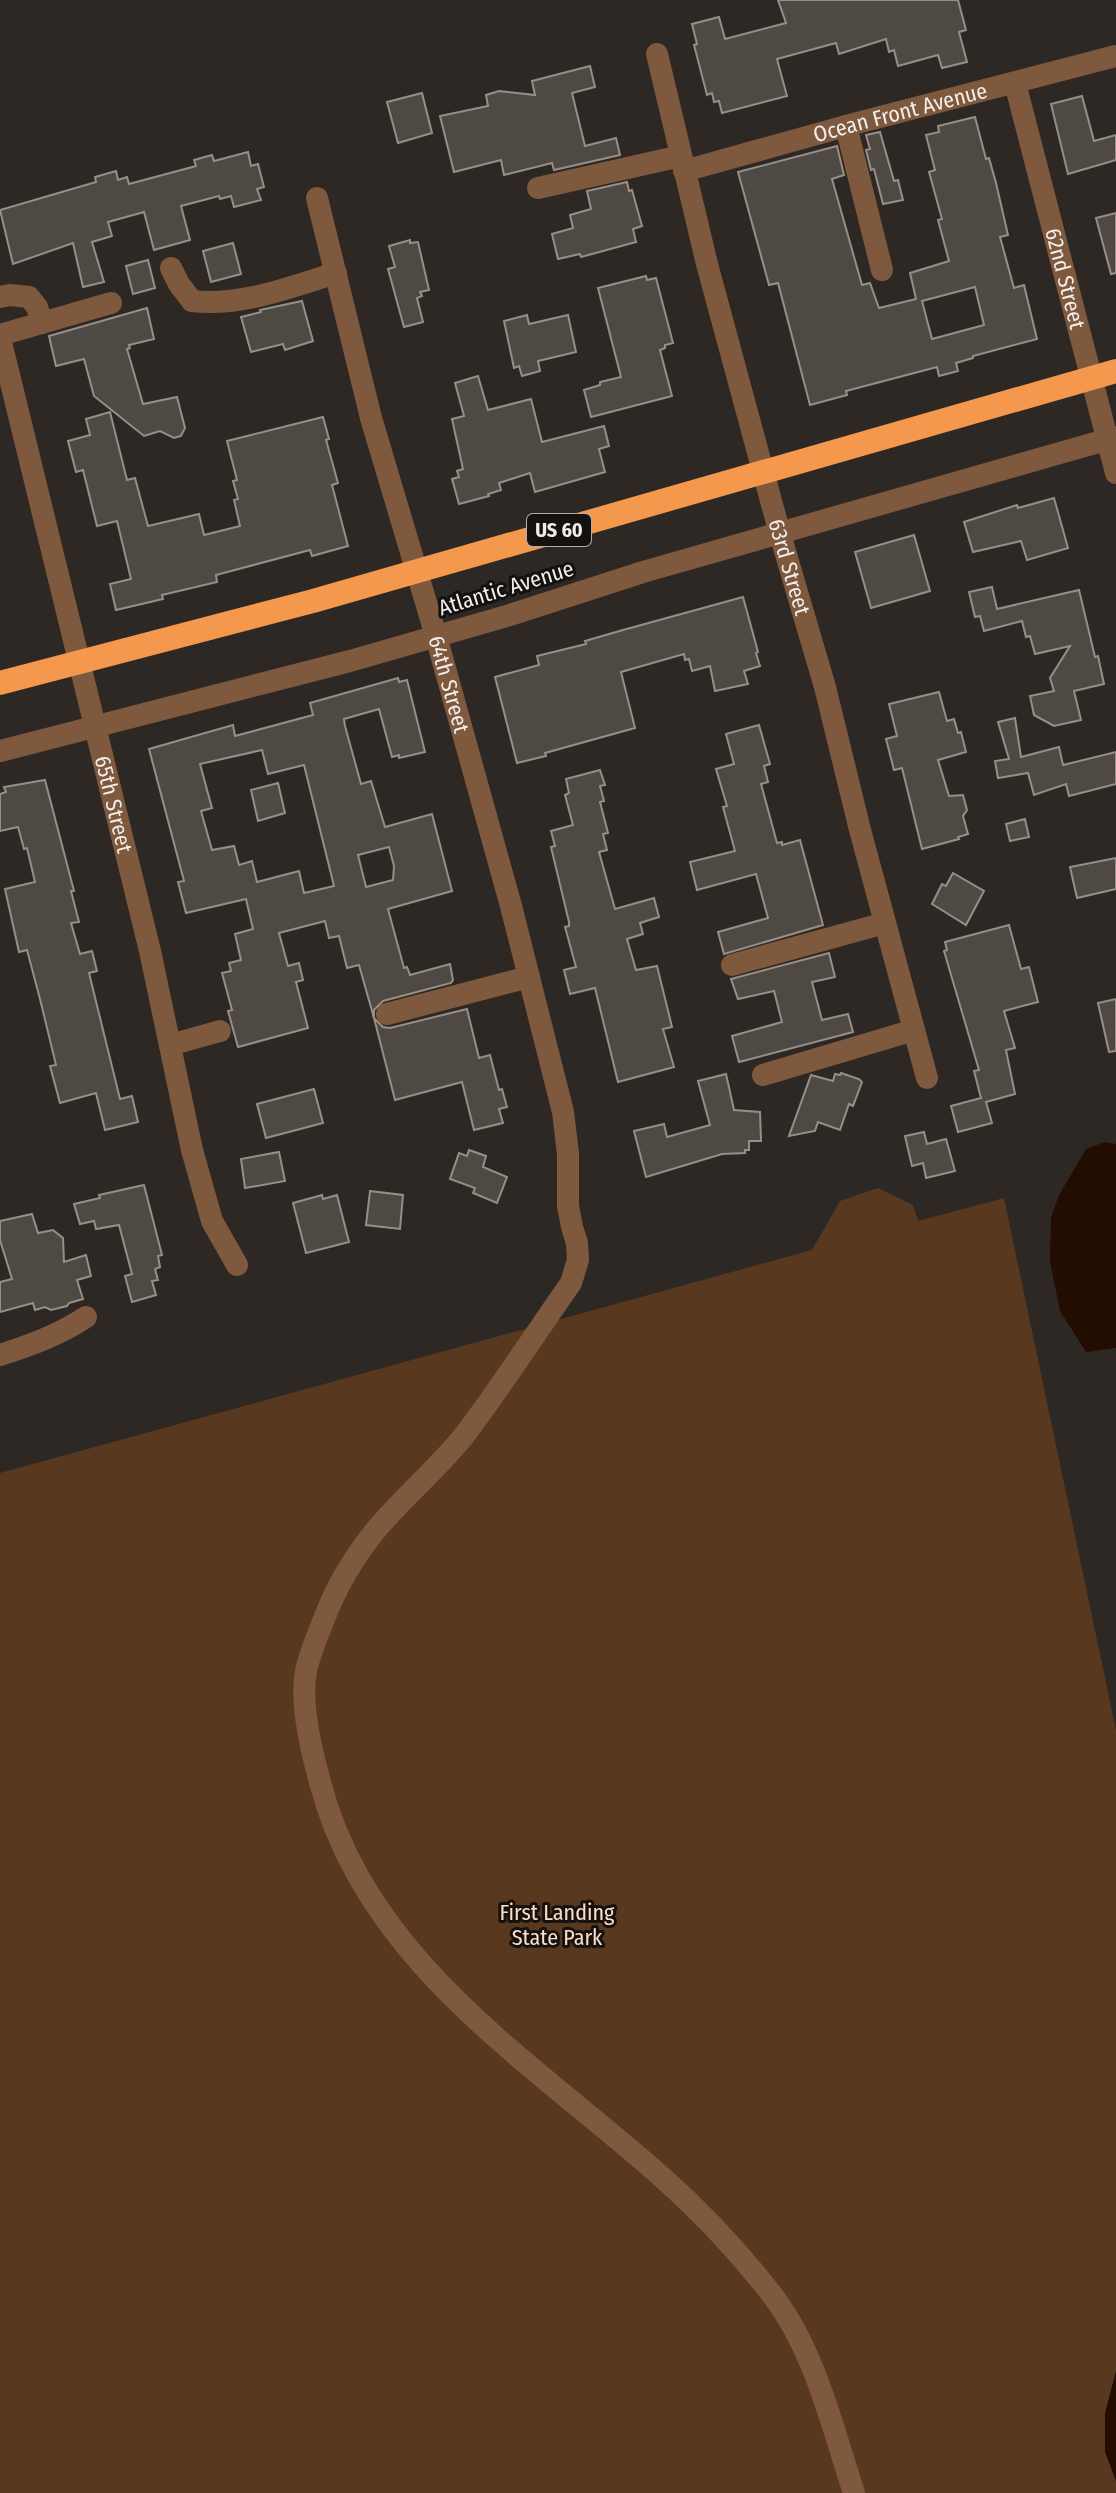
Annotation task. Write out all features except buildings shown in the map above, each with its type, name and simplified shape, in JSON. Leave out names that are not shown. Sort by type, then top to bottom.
[{"type":"highway","name":"Atlantic Avenue","points":[[0,683],[415,572],[1116,371]]},
{"type":"street","name":"63rd Street","points":[[657,54],[707,264],[825,687],[927,1078]]},
{"type":"street","name":"Ocean Front Avenue","points":[[538,188],[683,164],[846,126],[1116,56]]},
{"type":"street","name":"62nd Street","points":[[1015,83],[1091,378],[1112,438],[1116,473]]},
{"type":"street","points":[[846,126],[882,270]]},
{"type":"street","name":"64th Street","points":[[317,198],[371,418],[436,636],[563,1112],[568,1206],[578,1251],[574,1277],[464,1436],[390,1514],[350,1568],[327,1610],[306,1673],[306,1716],[312,1753],[324,1799],[344,1852],[368,1895],[396,1935],[487,2031],[666,2181],[723,2238],[781,2306],[802,2344],[818,2383],[854,2493]]},
{"type":"street","points":[[171,268],[192,301],[213,304],[336,273]]},
{"type":"street","points":[[0,297],[29,297],[37,307],[42,323]]},
{"type":"street","points":[[0,336],[111,303]]},
{"type":"street","name":"65th Street","points":[[0,336],[6,388],[146,936],[192,1150],[212,1221],[237,1265]]},
{"type":"street","name":"Atlantic Avenue","points":[[0,751],[350,661],[643,572],[1112,438]]},
{"type":"street","points":[[732,965],[885,923]]},
{"type":"street","points":[[387,1014],[529,977]]},
{"type":"street","points":[[763,1075],[914,1030]]},
{"type":"street","points":[[170,1045],[220,1031]]},
{"type":"street","points":[[0,1355],[40,1342],[86,1317]]},
{"type":"green space","name":"First Landing State Park","points":[[878,1188],[913,1205],[918,1221],[1004,1198],[1116,1730],[1116,2493],[0,2493],[0,1473],[812,1250],[840,1201]]},
{"type":"shaded area","points":[[1105,1142],[1116,1144],[1116,1348],[1086,1352],[1060,1311],[1050,1262],[1051,1217],[1059,1195],[1086,1149]]},
{"type":"shaded area","points":[[1116,2371],[1116,2481],[1105,2452],[1105,2413]]}]
